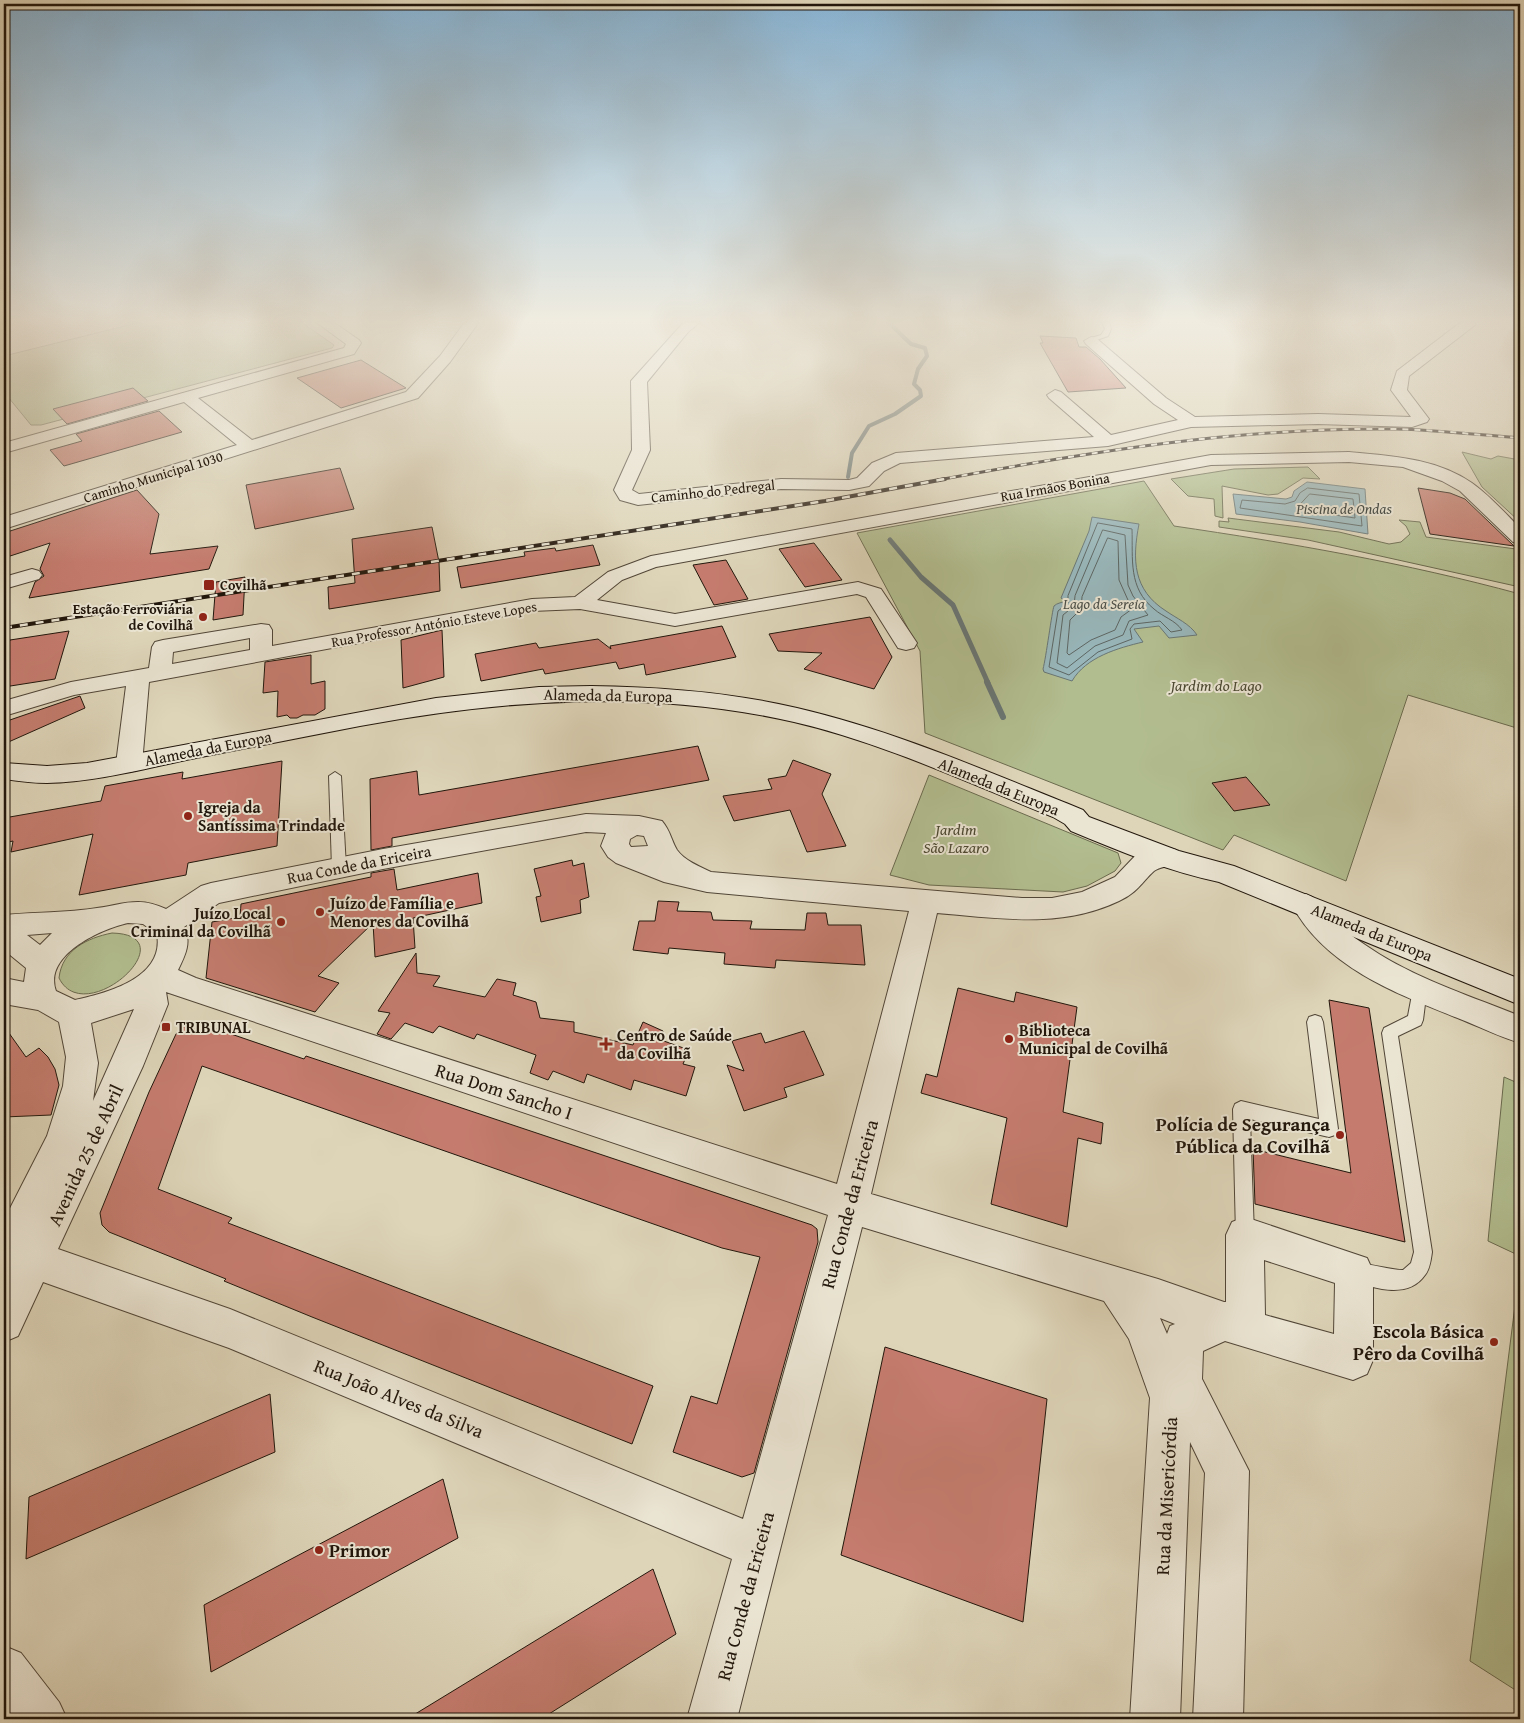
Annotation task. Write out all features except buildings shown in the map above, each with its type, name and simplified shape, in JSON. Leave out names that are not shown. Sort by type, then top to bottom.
[{"type":"street","points":[[4,448],[164,402]]},
{"type":"street","points":[[195,402],[250,447]]},
{"type":"street","name":"Caminho Municipal 1030","points":[[4,523],[389,402]]},
{"type":"street","name":"Caminho do Pedregal","points":[[640,402],[641,450],[624,490],[626,496],[638,500],[781,484],[860,503]]},
{"type":"street","points":[[1064,402],[1108,441]]},
{"type":"street","points":[[1162,402],[1190,422]]},
{"type":"street","points":[[580,603],[616,576],[651,562],[860,503],[862,482],[878,467],[896,458],[1108,441],[1190,422],[1283,419],[1412,422],[1420,419],[1408,402]]},
{"type":"street","name":"Rua Irmãos Bonina","points":[[860,503],[890,517],[1211,460],[1349,457],[1405,462],[1448,477],[1466,487],[1520,538]]},
{"type":"street","points":[[4,583],[32,576]]},
{"type":"street","name":"Rua Professor António Esteve Lopes","points":[[4,709],[51,694],[532,605],[580,603],[675,620],[858,588],[874,593],[906,643]]},
{"type":"street","points":[[129,764],[149,676]]},
{"type":"street","name":"Alameda da Europa","points":[[4,771],[52,774],[129,764],[446,703],[546,693],[645,692],[702,698],[764,708],[826,723],[943,762],[1074,817],[1083,817],[1184,849],[1212,860],[1224,873]]},
{"type":"street","name":"Alameda da Europa","points":[[1074,817],[1080,824],[1132,846],[1194,866],[1224,873],[1520,992]]},
{"type":"street","name":"Rua Conde da Ericeira","points":[[167,923],[212,894],[560,826],[603,822],[653,828],[660,837],[663,850],[671,861],[690,874],[707,882]]},
{"type":"street","points":[[639,825],[620,832],[617,836],[624,852],[654,852],[660,843]]},
{"type":"street","name":"Rua Conde da Ericeira","points":[[560,826],[595,833],[610,840],[624,852],[674,875],[707,882],[926,901],[849,1205],[712,1719]]},
{"type":"street","points":[[1132,846],[1139,858],[1136,878]]},
{"type":"street","points":[[1136,878],[1145,862],[1166,857]]},
{"type":"street","points":[[926,901],[1046,908],[1079,904],[1112,892],[1136,878],[1156,877],[1184,871],[1194,866]]},
{"type":"street","points":[[1306,905],[1318,926],[1338,944],[1362,959],[1419,988],[1520,1030]]},
{"type":"street","points":[[4,926],[103,918],[136,913],[150,914],[167,923],[174,937],[172,956],[155,979],[138,993],[112,1006],[50,988],[4,980]]},
{"type":"street","points":[[50,988],[57,945],[78,929],[103,918]]},
{"type":"street","points":[[4,933],[50,988]]},
{"type":"street","name":"Rua Dom Sancho I","points":[[155,979],[626,1130],[849,1205]]},
{"type":"street","name":"Avenida 25 de Abril","points":[[20,1258],[127,1066],[152,1004],[155,979]]},
{"type":"street","points":[[4,991],[50,988]]},
{"type":"street","name":"Avenida 25 de Abril","points":[[4,1322],[20,1258],[46,1178],[76,1107],[82,1064],[80,1040],[50,988]]},
{"type":"street","points":[[849,1205],[1117,1286],[1235,1325],[1353,1360],[1354,1271],[1244,1235],[1235,1325]]},
{"type":"street","name":"Rua João Alves da Silva","points":[[20,1258],[230,1329],[758,1547]]},
{"type":"street","name":"Rua da Misericórdia","points":[[1117,1286],[1144,1327],[1171,1398],[1155,1719]]},
{"type":"street","name":"Rua da Misericórdia","points":[[1218,1719],[1227,1471],[1182,1382],[1184,1340],[1235,1325]]},
{"type":"street","points":[[4,1670],[42,1719]]},
{"type":"lane","points":[[335,776],[339,868]]},
{"type":"lane","points":[[1354,1271],[1389,1280],[1407,1280],[1419,1268],[1423,1252],[1390,1033],[1415,1020],[1419,988]]},
{"type":"lane","points":[[1244,1235],[1241,1110],[1329,1129],[1315,1022]]},
{"type":"green space","points":[[13,402],[126,402],[41,425],[31,425]]},
{"type":"green space","points":[[1462,452],[1491,459],[1498,456],[1520,460],[1520,522],[1482,487]]},
{"type":"green space","points":[[1308,467],[1320,479],[1303,478],[1278,494],[1268,495],[1222,486],[1223,518],[1215,516],[1214,499],[1188,496],[1171,479],[1234,469]]},
{"type":"green space","name":"Jardim do Lago","points":[[1144,481],[1174,526],[1261,539],[1391,563],[1520,594],[1520,729],[1408,695],[1346,881],[1234,835],[1223,850],[925,733],[920,651],[857,533]]},
{"type":"green space","points":[[1228,518],[1339,532],[1389,544],[1401,542],[1410,534],[1406,526],[1399,520],[1420,522],[1426,537],[1516,549],[1520,553],[1520,587],[1308,540],[1219,527],[1219,521],[1229,522]]},
{"type":"green space","name":"Jardim São Lazaro","points":[[929,775],[1118,853],[1121,863],[1115,871],[1087,886],[1063,892],[929,885],[890,875]]},
{"type":"green space","points":[[112,933],[133,938],[140,948],[136,962],[125,976],[108,988],[89,994],[72,991],[59,978],[65,960],[70,953],[85,942]]},
{"type":"green space","points":[[1504,1077],[1520,1084],[1520,1256],[1488,1241]]},
{"type":"green space","points":[[1520,1266],[1520,1693],[1470,1661]]},
{"type":"water","name":"Piscina de Ondas","points":[[1307,482],[1365,489],[1368,534],[1300,522],[1236,514],[1233,494],[1286,499],[1292,497],[1294,491]]},
{"type":"water","name":"Lago da Sereia","points":[[1092,517],[1139,524],[1136,562],[1141,584],[1155,603],[1187,624],[1197,635],[1169,638],[1159,626],[1134,629],[1143,642],[1103,655],[1085,666],[1072,681],[1044,672],[1043,669],[1054,606],[1065,601],[1061,598],[1089,531]]},
{"type":"waterway","points":[[848,477],[852,453],[869,426],[895,414],[912,402]]},
{"type":"waterway","points":[[890,540],[921,577],[953,605],[988,683]]},
{"type":"waterway","points":[[987,682],[1003,717]]},
{"type":"railway","points":[[938,480],[1108,451],[1166,443],[1280,432],[1396,429],[1520,438]]},
{"type":"railway","points":[[4,628],[825,501],[945,479]]},
{"type":"place","name":"Covilhã","points":[[209,585]]},
{"type":"place","name":"Estação Ferroviária de Covilhã","points":[[203,617]]},
{"type":"place","name":"Igreja da Santíssima Trindade","points":[[188,816]]},
{"type":"place","name":"Juízo de Família e Menores da Covilhã","points":[[320,912]]},
{"type":"place","name":"Juízo Local Criminal da Covilhã","points":[[281,922]]},
{"type":"place","name":"TRIBUNAL","points":[[166,1027]]},
{"type":"place","name":"Biblioteca Municipal de Covilhã","points":[[1009,1039]]},
{"type":"place","name":"Centro de Saúde da Covilhã","points":[[606,1044]]},
{"type":"place","name":"Polícia de Segurança Pública da Covilhã","points":[[1340,1135]]},
{"type":"place","name":"Escola Básica Pêro da Covilhã","points":[[1494,1342]]},
{"type":"place","name":"Primor","points":[[319,1550]]}]
